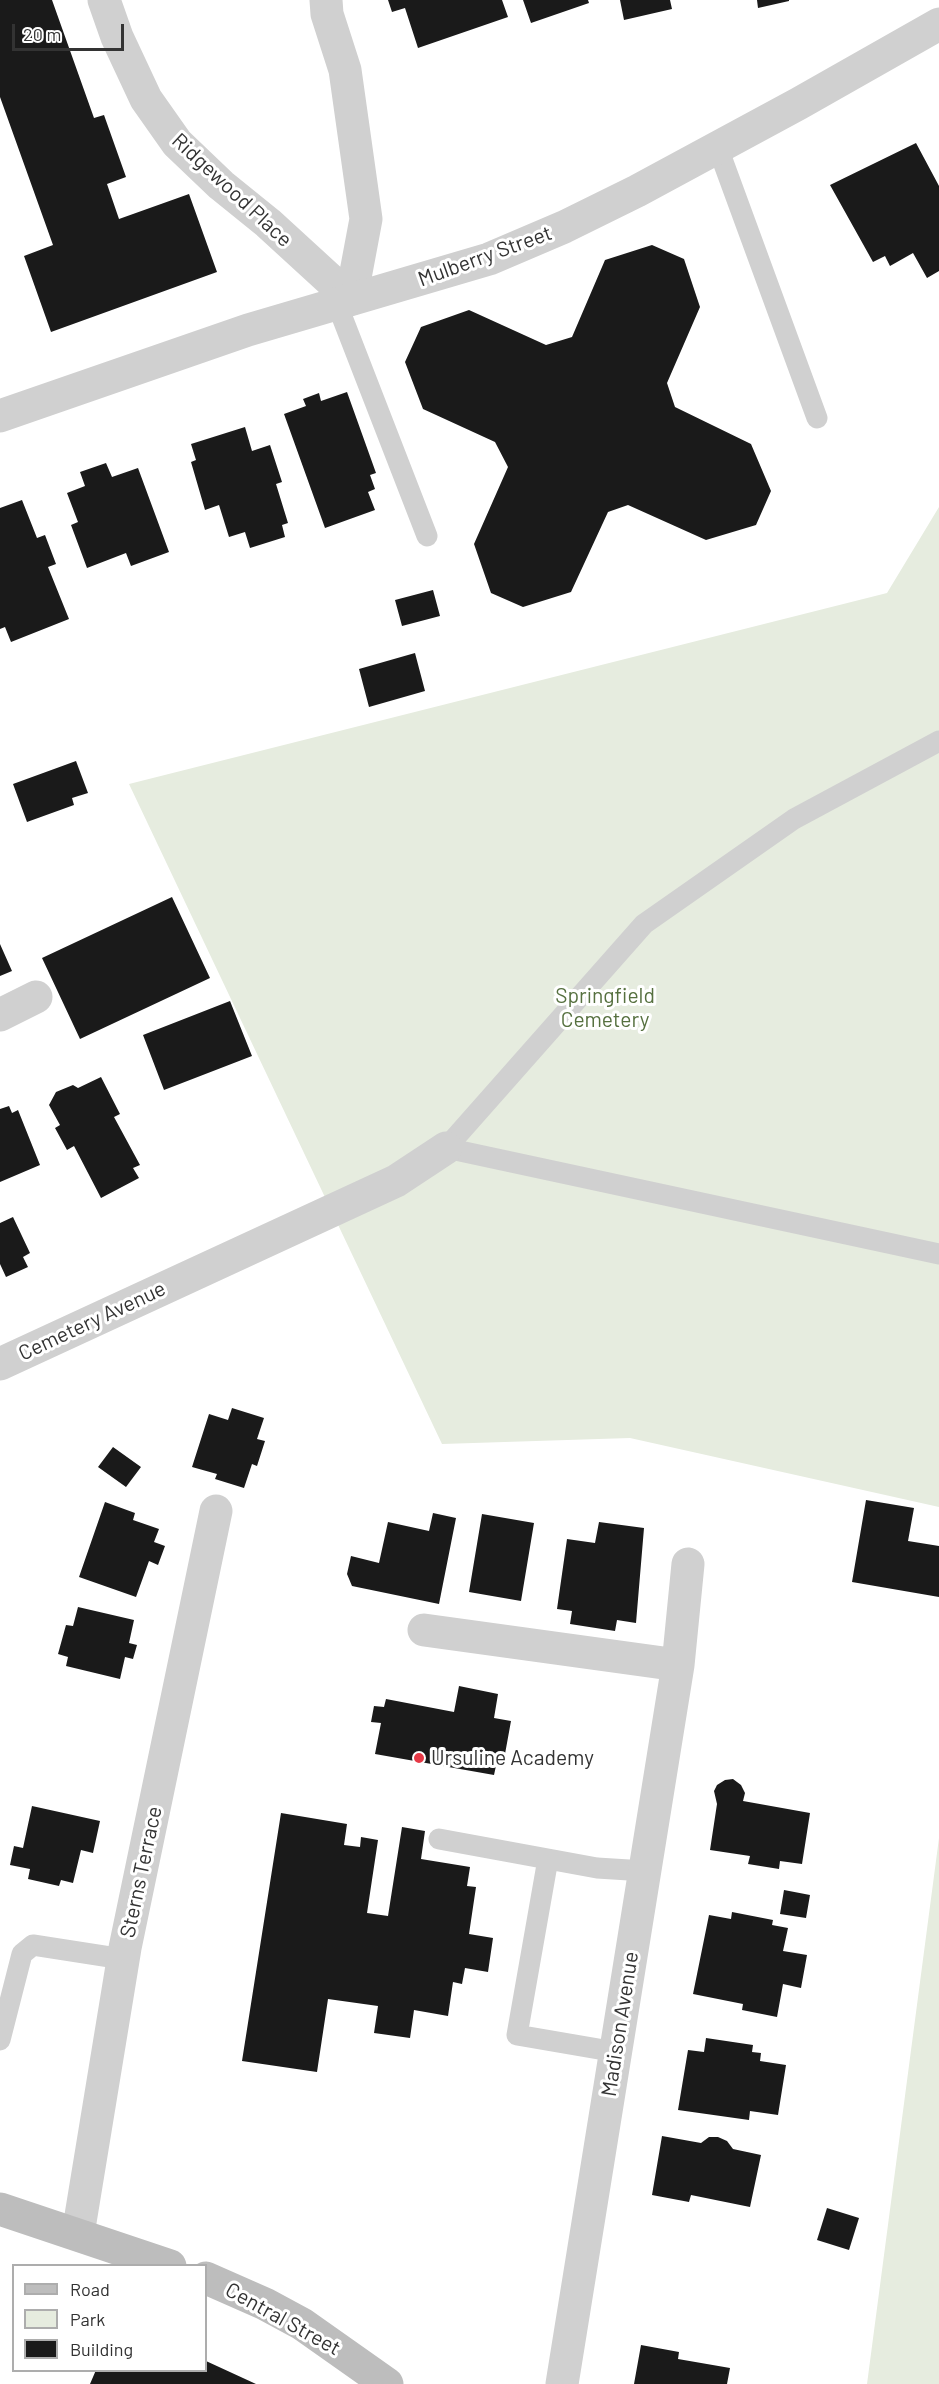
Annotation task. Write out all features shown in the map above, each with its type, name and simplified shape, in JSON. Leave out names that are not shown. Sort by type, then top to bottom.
[{"type":"main road","points":[[0,2209],[167,2264]]},
{"type":"main road","name":"Central Street","points":[[207,2278],[265,2304],[302,2324],[387,2384]]},
{"type":"street","name":"Ridgewood Place","points":[[104,0],[117,37],[146,99],[177,142],[221,185],[268,223],[344,302]]},
{"type":"street","points":[[326,0],[327,14],[345,70],[366,219],[344,302]]},
{"type":"street","name":"Mulberry Street","points":[[0,416],[180,352],[489,259],[564,228],[718,148],[939,24]]},
{"type":"street","points":[[0,1015],[36,997]]},
{"type":"street","name":"Cemetery Avenue","points":[[0,1364],[396,1182],[446,1148]]},
{"type":"street","name":"Sterns Terrace","points":[[78,2235],[123,1959],[216,1511]]},
{"type":"street","name":"Madison Avenue","points":[[562,2384],[678,1665],[688,1564]]},
{"type":"street","points":[[424,1630],[678,1665]]},
{"type":"lane","points":[[718,148],[817,418]]},
{"type":"lane","points":[[344,302],[427,536]]},
{"type":"lane","points":[[939,741],[794,819],[644,924],[446,1148],[939,1254]]},
{"type":"lane","points":[[439,1839],[597,1868],[645,1871]]},
{"type":"lane","points":[[548,1859],[517,2035],[616,2052]]},
{"type":"lane","points":[[0,2040],[22,1954],[33,1945],[123,1959]]},
{"type":"green space","name":"Springfield Cemetery","points":[[939,507],[939,1507],[630,1438],[442,1444],[129,784],[887,593]]},
{"type":"green space","points":[[939,1838],[939,2384],[867,2384]]},
{"type":"building","points":[[0,0],[52,0],[94,118],[104,115],[126,177],[107,184],[119,219],[189,194],[217,272],[51,332],[24,256],[53,245],[0,97]]},
{"type":"building","points":[[388,0],[502,0],[508,17],[418,48],[405,8],[392,12]]},
{"type":"building","points":[[523,0],[588,0],[589,3],[531,23]]},
{"type":"building","points":[[620,0],[670,0],[672,9],[624,20]]},
{"type":"building","points":[[757,0],[789,0],[789,1],[758,8]]},
{"type":"building","points":[[916,143],[939,186],[939,271],[927,278],[913,253],[890,266],[885,256],[873,262],[830,185]]},
{"type":"building","points":[[652,245],[684,259],[700,307],[667,383],[675,407],[751,444],[771,491],[756,525],[706,540],[628,505],[608,512],[571,592],[523,607],[491,593],[474,544],[508,467],[495,442],[423,409],[405,362],[421,327],[469,310],[546,345],[572,337],[605,260]]},
{"type":"building","points":[[347,392],[376,473],[370,475],[375,489],[368,492],[375,510],[325,528],[284,414],[306,406],[303,399],[319,393],[321,401]]},
{"type":"building","points":[[245,427],[252,451],[270,445],[282,482],[276,484],[288,523],[282,525],[285,537],[250,548],[245,532],[229,537],[219,505],[205,510],[191,462],[196,460],[191,444]]},
{"type":"building","points":[[106,463],[112,477],[138,468],[169,552],[131,566],[126,553],[87,568],[71,525],[78,522],[67,493],[85,486],[80,472]]},
{"type":"building","points":[[22,500],[37,538],[45,535],[56,564],[48,567],[69,619],[11,642],[5,627],[0,629],[0,508]]},
{"type":"building","points":[[433,590],[440,616],[402,626],[395,600]]},
{"type":"building","points":[[415,653],[425,691],[369,707],[359,669]]},
{"type":"building","points":[[76,761],[88,793],[72,798],[74,805],[27,822],[13,784]]},
{"type":"building","points":[[172,897],[210,978],[80,1039],[42,958]]},
{"type":"building","points":[[0,944],[12,971],[0,976]]},
{"type":"building","points":[[230,1001],[252,1056],[164,1090],[143,1035]]},
{"type":"building","points":[[101,1077],[120,1114],[114,1117],[140,1165],[133,1168],[139,1178],[101,1198],[74,1146],[67,1150],[55,1128],[60,1125],[49,1105],[56,1092],[73,1085],[78,1088]]},
{"type":"building","points":[[9,1106],[12,1113],[18,1110],[40,1165],[0,1182],[0,1109]]},
{"type":"building","points":[[13,1217],[30,1253],[23,1257],[28,1267],[6,1277],[0,1264],[0,1223]]},
{"type":"building","points":[[232,1408],[264,1418],[257,1439],[265,1441],[257,1466],[252,1464],[244,1488],[215,1479],[217,1474],[192,1467],[209,1414],[228,1420]]},
{"type":"building","points":[[113,1447],[141,1467],[126,1487],[98,1467]]},
{"type":"building","points":[[866,1500],[914,1508],[908,1541],[939,1546],[939,1597],[852,1582]]},
{"type":"building","points":[[105,1502],[135,1513],[133,1520],[159,1529],[154,1542],[165,1546],[158,1565],[149,1561],[136,1597],[79,1577]]},
{"type":"building","points":[[433,1513],[456,1518],[439,1604],[352,1586],[347,1574],[351,1556],[379,1563],[388,1522],[429,1531]]},
{"type":"building","points":[[482,1514],[534,1523],[521,1601],[469,1592]]},
{"type":"building","points":[[599,1522],[644,1528],[636,1623],[617,1620],[615,1631],[570,1624],[572,1611],[557,1609],[567,1539],[595,1543]]},
{"type":"building","points":[[78,1607],[134,1620],[129,1643],[137,1645],[133,1659],[125,1657],[120,1679],[66,1666],[68,1657],[58,1654],[66,1625],[73,1626]]},
{"type":"building","points":[[459,1686],[498,1694],[494,1718],[511,1721],[505,1754],[499,1752],[494,1775],[375,1754],[381,1723],[371,1722],[374,1706],[384,1707],[386,1699],[454,1712]]},
{"type":"building","points":[[733,1779],[741,1785],[745,1793],[743,1801],[810,1813],[802,1864],[780,1861],[779,1869],[748,1864],[750,1856],[710,1850],[717,1804],[714,1791],[717,1785],[725,1780]]},
{"type":"building","points":[[32,1806],[100,1821],[93,1853],[81,1850],[73,1883],[61,1880],[59,1886],[28,1879],[30,1869],[10,1865],[14,1846],[23,1848]]},
{"type":"building","points":[[281,1813],[347,1824],[344,1845],[360,1847],[361,1837],[378,1840],[367,1913],[388,1916],[402,1827],[425,1831],[421,1859],[470,1867],[467,1886],[476,1887],[469,1934],[493,1938],[488,1972],[465,1968],[462,1984],[453,1982],[448,2016],[414,2010],[410,2038],[374,2033],[378,2006],[328,1999],[317,2072],[242,2061]]},
{"type":"building","points":[[784,1890],[810,1895],[806,1918],[780,1914]]},
{"type":"building","points":[[732,1912],[773,1920],[772,1925],[788,1928],[783,1951],[807,1955],[801,1988],[783,1984],[777,2017],[742,2010],[743,2004],[693,1994],[709,1915],[731,1919]]},
{"type":"building","points":[[706,2038],[753,2045],[752,2052],[761,2053],[760,2061],[786,2065],[778,2115],[750,2111],[749,2120],[678,2110],[688,2050],[704,2052]]},
{"type":"building","points":[[662,2136],[701,2143],[709,2137],[718,2137],[727,2141],[733,2149],[761,2155],[750,2207],[691,2195],[689,2202],[652,2195]]},
{"type":"building","points":[[827,2208],[859,2218],[849,2250],[817,2240]]},
{"type":"building","points":[[641,2345],[679,2352],[678,2359],[730,2368],[727,2384],[634,2384]]},
{"type":"building","points":[[207,2361],[256,2384],[90,2384],[95,2372],[207,2372]]},
{"type":"place","name":"Ursuline Academy","points":[[419,1758]]}]
